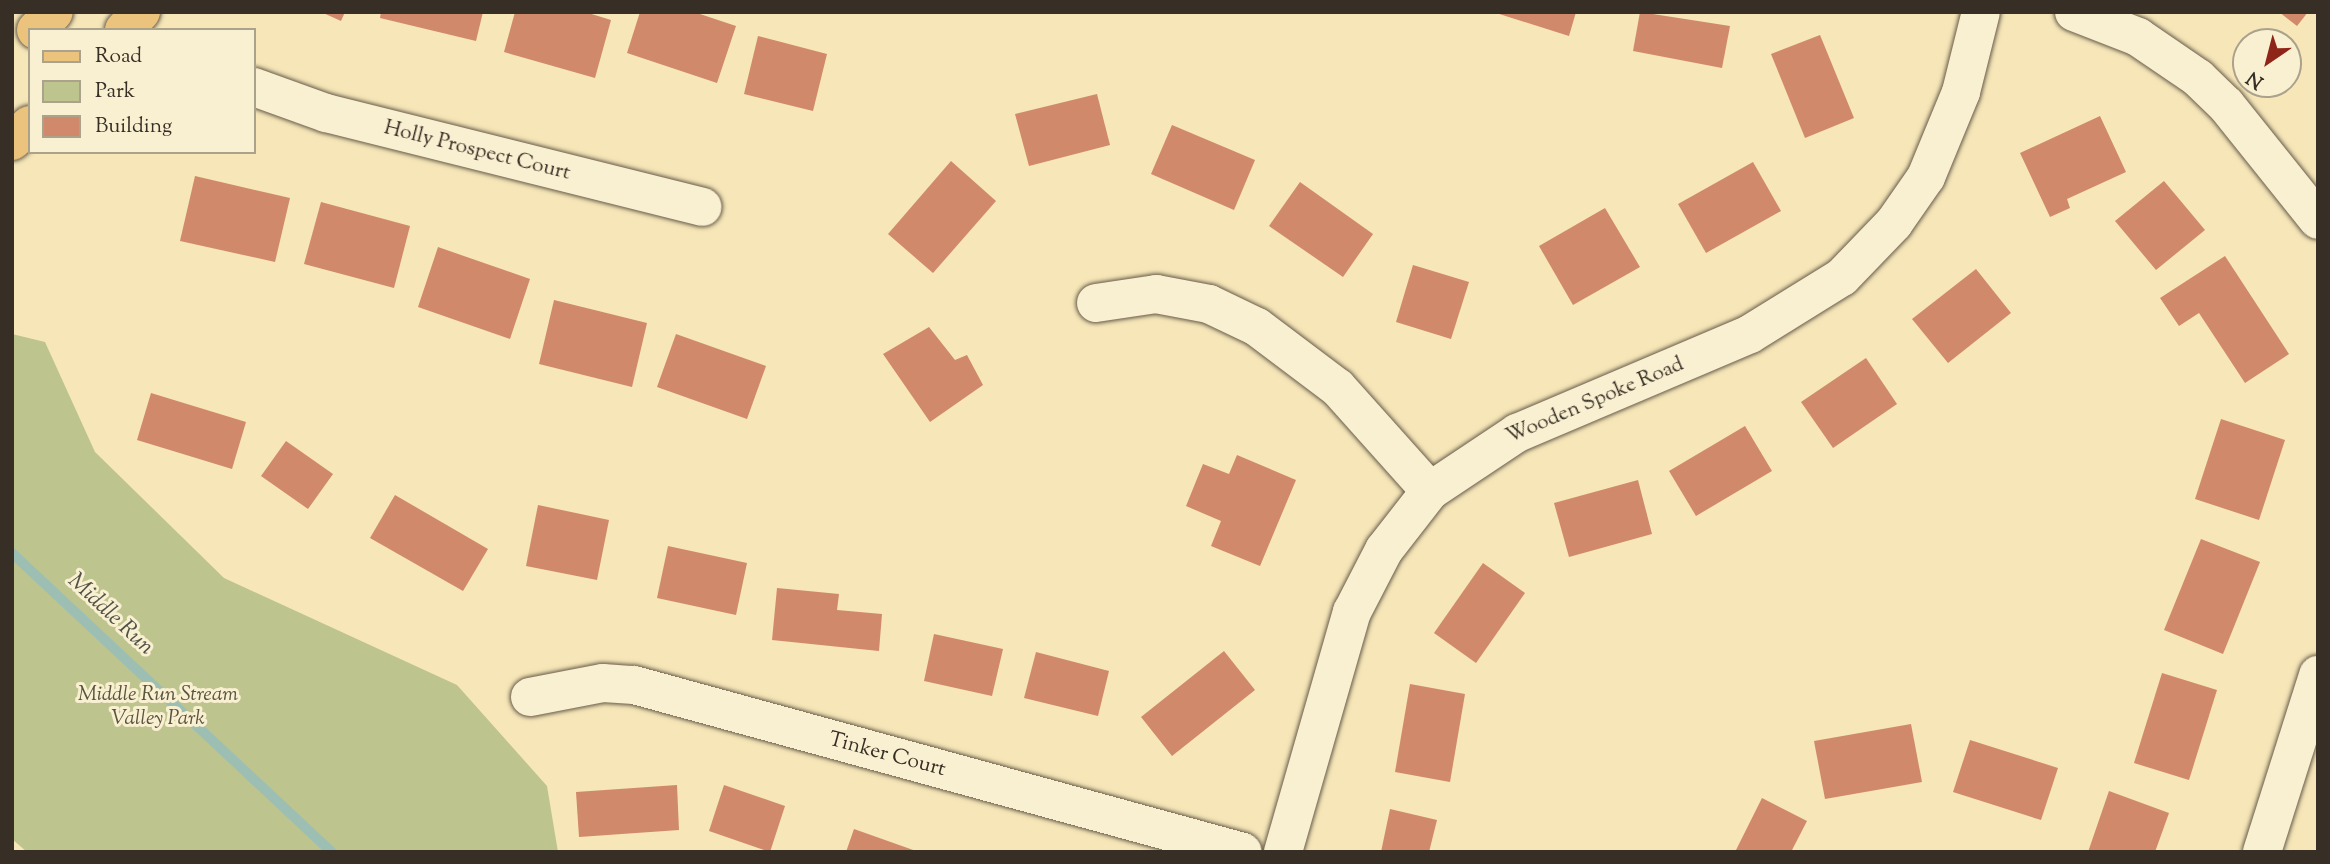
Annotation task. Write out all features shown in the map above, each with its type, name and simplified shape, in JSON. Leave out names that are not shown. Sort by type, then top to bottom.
[{"type":"main road","points":[[38,28],[54,12]]},
{"type":"main road","points":[[12,52],[28,38]]},
{"type":"main road","points":[[12,141],[28,127]]},
{"type":"street","name":"Wooden Spoke Road","points":[[1283,852],[1352,612],[1384,550],[1430,491],[1517,433],[1751,334],[1842,276],[1894,223],[1926,177],[1961,92],[1981,12]]},
{"type":"street","points":[[2074,12],[2138,37],[2198,78],[2226,105],[2318,220]]},
{"type":"street","name":"Holly Prospect Court","points":[[256,88],[326,113],[702,207]]},
{"type":"street","points":[[1097,303],[1156,294],[1209,304],[1257,327],[1338,388],[1430,491]]},
{"type":"street","points":[[2262,852],[2318,675]]},
{"type":"street","name":"Tinker Court","points":[[530,697],[603,683],[634,685],[1243,852]]},
{"type":"green space","name":"Middle Run Stream Valley Park","points":[[12,334],[45,342],[95,452],[224,578],[457,685],[547,786],[558,852],[27,852],[12,839]]},
{"type":"building","points":[[321,12],[345,12],[341,21]]},
{"type":"building","points":[[381,12],[483,12],[476,41],[380,18]]},
{"type":"building","points":[[515,12],[585,12],[611,20],[595,78],[504,52]]},
{"type":"building","points":[[640,12],[694,12],[736,26],[717,83],[627,53]]},
{"type":"building","points":[[1493,12],[1576,12],[1569,36]]},
{"type":"building","points":[[1640,12],[1730,26],[1722,68],[1633,51]]},
{"type":"building","points":[[2279,12],[2308,12],[2297,26]]},
{"type":"building","points":[[1820,35],[1854,118],[1805,138],[1771,54]]},
{"type":"building","points":[[758,36],[827,54],[813,111],[744,94]]},
{"type":"building","points":[[1097,94],[1110,145],[1029,166],[1015,114]]},
{"type":"building","points":[[2100,116],[2126,172],[2067,199],[2070,208],[2050,217],[2020,153]]},
{"type":"building","points":[[1172,125],[1255,160],[1234,210],[1151,174]]},
{"type":"building","points":[[951,161],[996,201],[933,273],[888,234]]},
{"type":"building","points":[[1753,162],[1781,211],[1706,253],[1678,204]]},
{"type":"building","points":[[195,176],[290,198],[275,262],[180,241]]},
{"type":"building","points":[[2164,181],[2205,230],[2156,270],[2115,221]]},
{"type":"building","points":[[1300,182],[1373,234],[1343,277],[1269,226]]},
{"type":"building","points":[[321,202],[410,226],[394,288],[304,264]]},
{"type":"building","points":[[1605,208],[1640,267],[1573,305],[1539,246]]},
{"type":"building","points":[[438,247],[530,279],[510,339],[418,307]]},
{"type":"building","points":[[2225,256],[2289,354],[2245,383],[2199,313],[2179,326],[2160,298]]},
{"type":"building","points":[[1413,265],[1469,282],[1451,339],[1396,322]]},
{"type":"building","points":[[1976,269],[2011,313],[1948,363],[1912,319]]},
{"type":"building","points":[[554,300],[647,323],[632,387],[539,364]]},
{"type":"building","points":[[929,327],[955,360],[967,355],[983,385],[930,422],[883,354]]},
{"type":"building","points":[[676,334],[766,366],[747,419],[657,387]]},
{"type":"building","points":[[1866,358],[1897,404],[1833,448],[1801,402]]},
{"type":"building","points":[[151,393],[246,422],[232,469],[137,440]]},
{"type":"building","points":[[2221,419],[2285,440],[2259,520],[2195,499]]},
{"type":"building","points":[[1745,426],[1772,471],[1696,516],[1669,471]]},
{"type":"building","points":[[286,441],[333,474],[308,509],[261,476]]},
{"type":"building","points":[[1237,455],[1296,480],[1260,566],[1211,546],[1221,521],[1186,506],[1203,464],[1229,474]]},
{"type":"building","points":[[1638,480],[1652,534],[1569,557],[1554,503]]},
{"type":"building","points":[[395,495],[488,549],[463,591],[370,538]]},
{"type":"building","points":[[538,505],[609,520],[597,580],[526,566]]},
{"type":"building","points":[[2201,539],[2260,562],[2223,654],[2164,630]]},
{"type":"building","points":[[668,546],[747,563],[736,615],[657,598]]},
{"type":"building","points":[[1483,563],[1525,593],[1476,663],[1434,633]]},
{"type":"building","points":[[777,588],[839,594],[837,610],[882,614],[879,651],[772,640]]},
{"type":"building","points":[[934,634],[1003,649],[992,696],[924,681]]},
{"type":"building","points":[[1224,651],[1255,690],[1172,756],[1141,717]]},
{"type":"building","points":[[1036,652],[1109,671],[1098,716],[1024,698]]},
{"type":"building","points":[[2162,673],[2217,690],[2189,780],[2134,763]]},
{"type":"building","points":[[1410,684],[1465,694],[1450,782],[1395,772]]},
{"type":"building","points":[[1911,724],[1922,782],[1825,799],[1814,741]]},
{"type":"building","points":[[1970,740],[2058,768],[2041,820],[1953,792]]},
{"type":"building","points":[[677,785],[679,830],[579,837],[576,792]]},
{"type":"building","points":[[724,785],[785,806],[770,852],[709,831]]},
{"type":"building","points":[[2109,791],[2169,813],[2155,852],[2088,852]]},
{"type":"building","points":[[1762,798],[1807,821],[1791,852],[1735,852]]},
{"type":"building","points":[[1390,809],[1437,820],[1429,852],[1381,852]]},
{"type":"building","points":[[854,829],[916,851],[916,852],[846,852]]},
{"type":"waterway","name":"Middle Run","points":[[12,553],[332,852]]}]
